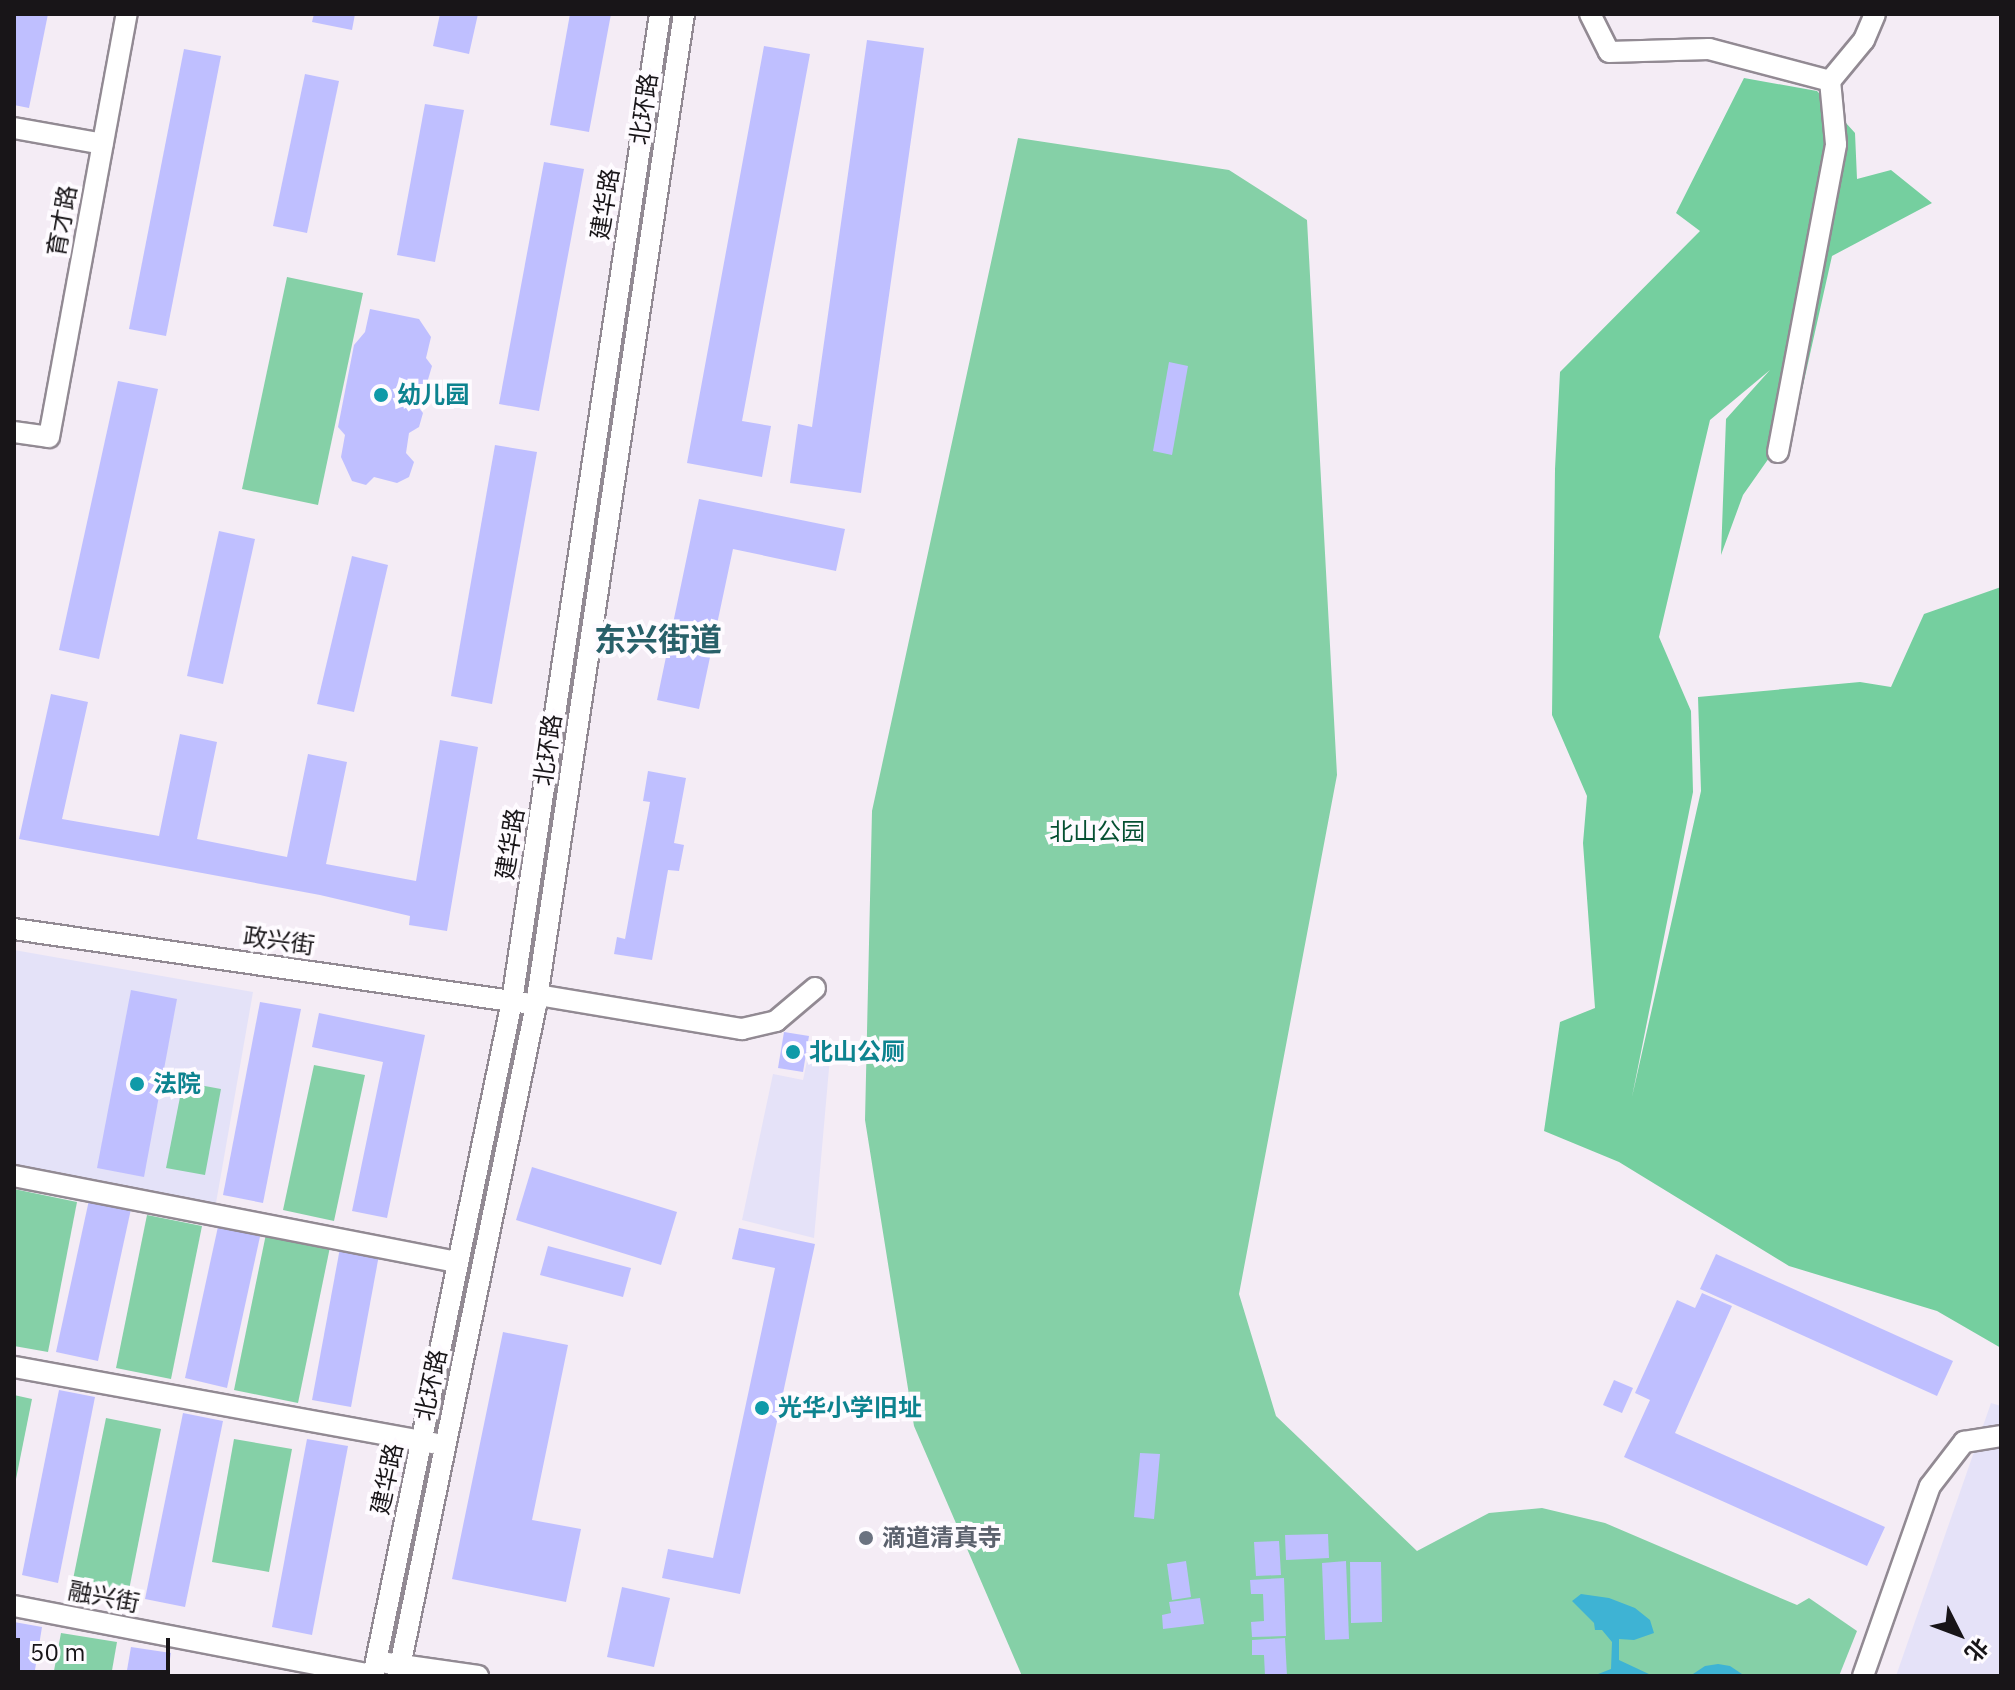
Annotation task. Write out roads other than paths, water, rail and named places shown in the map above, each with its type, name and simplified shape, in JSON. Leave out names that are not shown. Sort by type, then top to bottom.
[{"type":"street","name":"育才路","points":[[14,432],[49,437],[127,14]]},
{"type":"street","name":"建华路","points":[[374,1671],[512,1001],[660,14]]},
{"type":"street","name":"北环路","points":[[399,1670],[537,1000],[684,14]]},
{"type":"street","points":[[1590,14],[1609,52],[1709,49],[1830,81]]},
{"type":"street","points":[[1778,452],[1836,144],[1830,81],[1864,40],[1875,14]]},
{"type":"street","points":[[14,128],[103,144]]},
{"type":"street","name":"政兴街","points":[[14,929],[512,1001],[537,1000],[742,1029],[776,1021],[815,988]]},
{"type":"street","points":[[14,1176],[458,1262]]},
{"type":"street","points":[[14,1367],[445,1445]]},
{"type":"street","points":[[1863,1676],[1930,1486],[1964,1442],[2001,1436]]},
{"type":"street","name":"融兴街","points":[[14,1606],[374,1671],[478,1676]]},
{"type":"water","points":[[1581,1594],[1609,1598],[1635,1608],[1650,1620],[1654,1633],[1634,1640],[1619,1639],[1619,1660],[1651,1675],[1669,1676],[1593,1676],[1611,1669],[1612,1642],[1602,1630],[1595,1630],[1594,1623],[1572,1601]]},
{"type":"water","points":[[1705,1666],[1730,1666],[1745,1676],[1690,1676]]},
{"type":"place","name":"幼儿园","points":[[381,395]]},
{"type":"place","name":"北山公厕","points":[[793,1052]]},
{"type":"place","name":"法院","points":[[137,1084]]},
{"type":"place","name":"光华小学旧址","points":[[762,1408]]},
{"type":"place","name":"滴道清真寺","points":[[866,1538]]},
{"type":"district","name":"东兴街道","points":[[658,639]]},
{"type":"park label","name":"北山公园","points":[[1097,832]]}]
